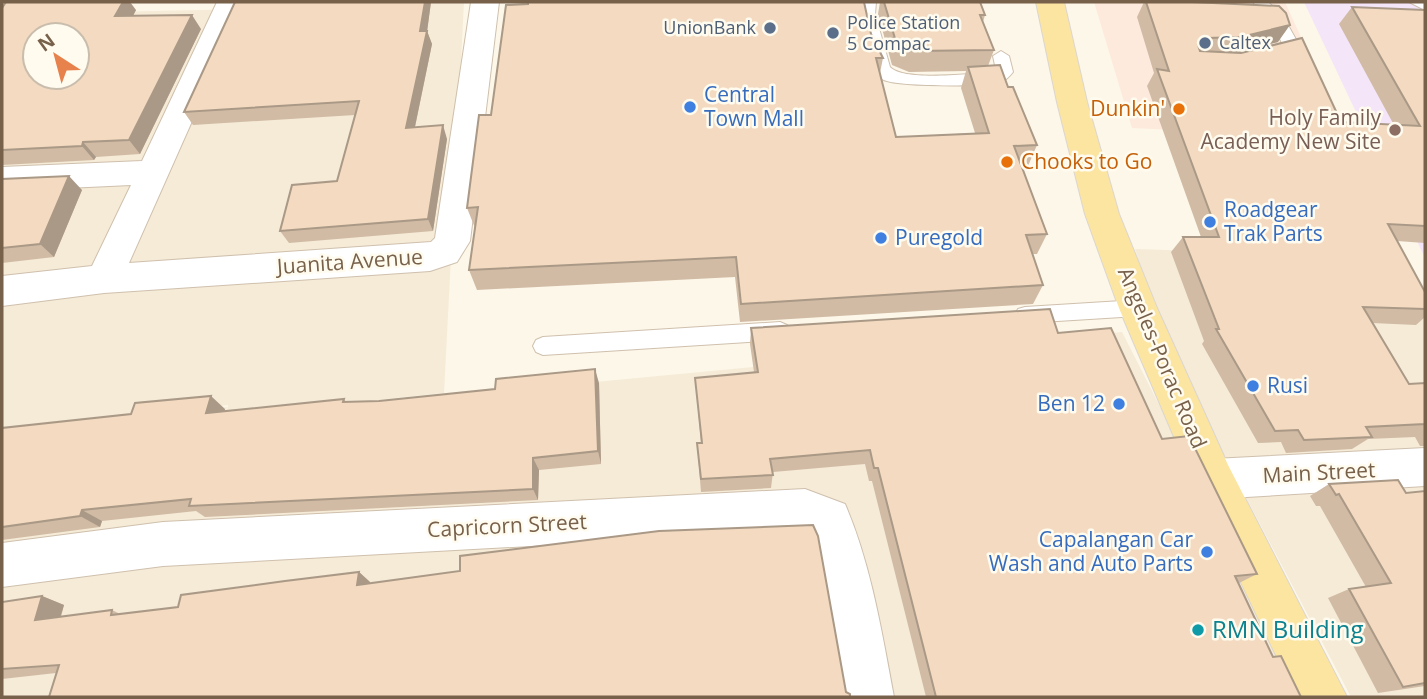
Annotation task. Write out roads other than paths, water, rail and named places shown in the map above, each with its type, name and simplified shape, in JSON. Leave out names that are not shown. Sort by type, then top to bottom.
[{"type":"main road","name":"Angeles-Porac Road","points":[[1049,2],[1102,214],[1138,307],[1213,479],[1322,697]]},
{"type":"street","points":[[104,279],[231,2]]},
{"type":"street","name":"Juanita Avenue","points":[[2,291],[104,279],[430,257],[444,253],[452,241],[485,2]]},
{"type":"street","points":[[2,179],[153,172]]},
{"type":"street","name":"Main Street","points":[[1213,479],[1425,467]]},
{"type":"street","name":"Capricorn Street","points":[[2,565],[163,544],[805,510],[829,519],[839,546],[869,697]]},
{"type":"lane","points":[[868,2],[867,14],[882,69],[890,77],[910,80],[996,78],[1004,72],[1001,57]]},
{"type":"lane","points":[[1249,58],[1286,49],[1290,43],[1279,21],[1260,2]]},
{"type":"lane","points":[[1416,2],[1425,6]]},
{"type":"lane","points":[[999,317],[1138,307]]},
{"type":"lane","points":[[543,346],[806,329]]},
{"type":"place","name":"UnionBank","points":[[770,28]]},
{"type":"place","name":"Police Station 5 Compac","points":[[833,33]]},
{"type":"place","name":"Caltex","points":[[1205,43]]},
{"type":"place","name":"Central Town Mall","points":[[690,107]]},
{"type":"place","name":"Dunkin'","points":[[1179,109]]},
{"type":"place","name":"Holy Family Academy New Site","points":[[1395,130]]},
{"type":"place","name":"Chooks to Go","points":[[1007,162]]},
{"type":"place","name":"Roadgear Trak Parts","points":[[1210,222]]},
{"type":"place","name":"Puregold","points":[[881,238]]},
{"type":"place","name":"Rusi","points":[[1253,386]]},
{"type":"place","name":"Ben 12","points":[[1119,404]]},
{"type":"place","name":"Capalangan Car Wash and Auto Parts","points":[[1207,552]]},
{"type":"place","name":"RMN Building","points":[[1198,630]]}]
